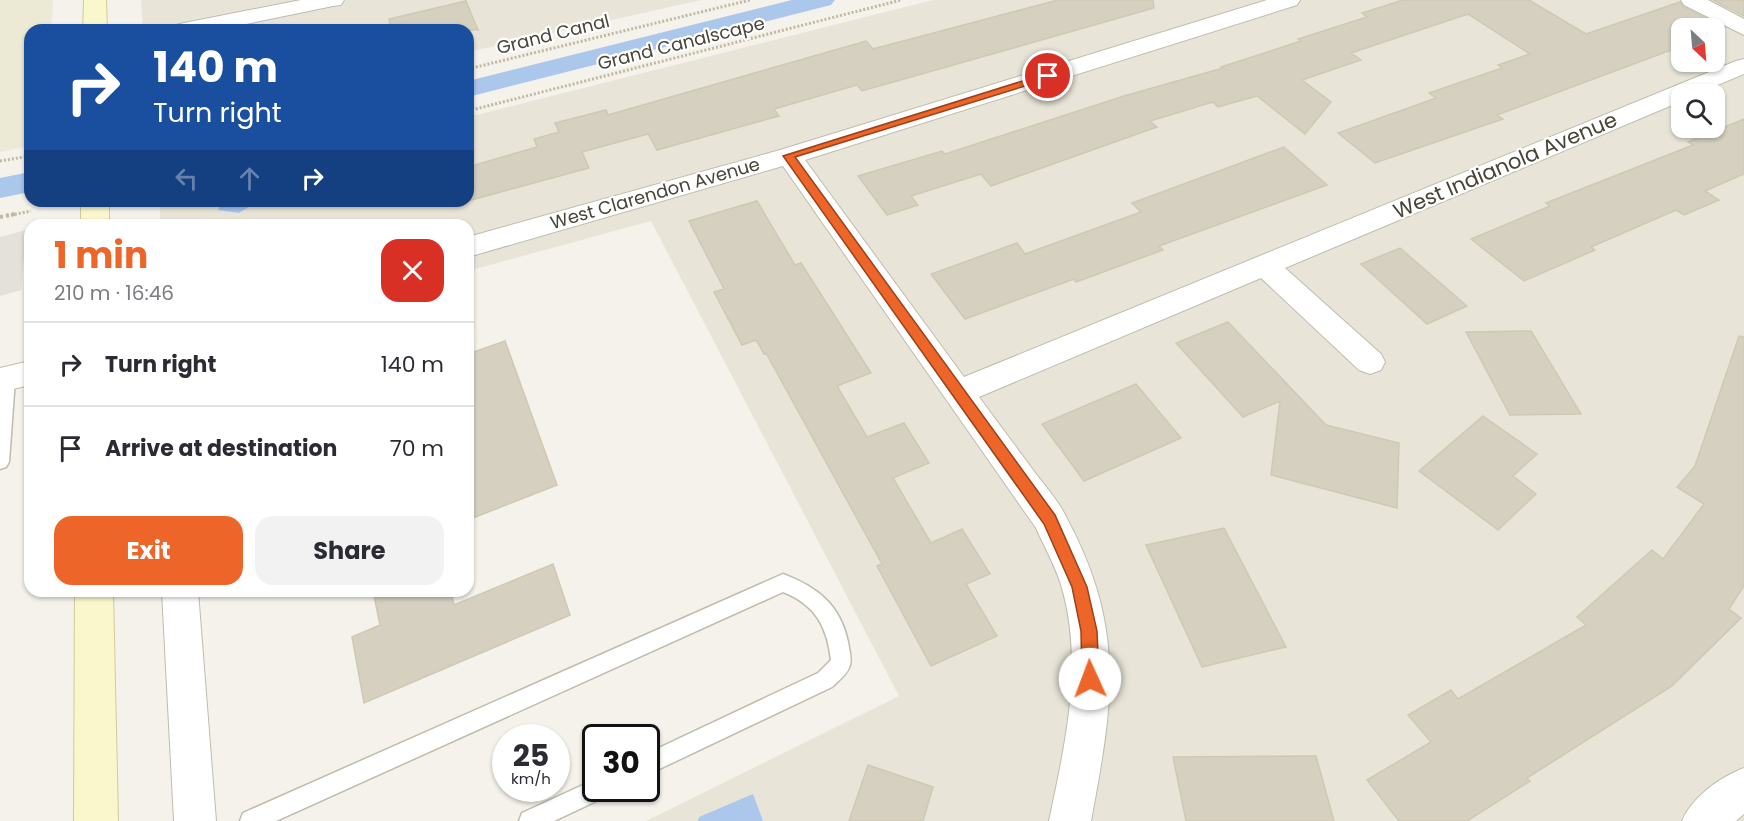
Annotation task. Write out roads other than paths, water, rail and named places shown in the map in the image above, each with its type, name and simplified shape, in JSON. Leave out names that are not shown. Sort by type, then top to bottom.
[{"type":"main road","points":[[94,0],[95,24]]},
{"type":"main road","points":[[94,597],[96,821]]},
{"type":"street","points":[[214,24],[333,0]]},
{"type":"street","name":"West Clarendon Avenue","points":[[474,245],[789,156],[1289,0]]},
{"type":"street","points":[[1692,0],[1744,28]]},
{"type":"street","name":"West Indianola Avenue","points":[[959,392],[1744,66]]},
{"type":"street","points":[[789,156],[1050,520],[1080,587],[1089,631],[1090,679],[1086,743],[1070,821]]},
{"type":"street","points":[[1266,266],[1370,362]]},
{"type":"street","points":[[180,597],[195,821]]},
{"type":"street","points":[[1703,821],[1744,788]]},
{"type":"lane","points":[[0,462],[12,377]]},
{"type":"lane","points":[[251,821],[783,583],[798,588],[817,599],[828,613],[839,634],[841,664],[825,680],[660,758]]},
{"type":"lane","points":[[530,821],[582,796]]},
{"type":"water","points":[[220,207],[248,207],[239,213],[218,210]]},
{"type":"water","points":[[753,794],[763,821],[698,821],[699,817]]},
{"type":"waterway","points":[[474,87],[822,0]]},
{"type":"waterway","points":[[0,188],[24,183]]}]
